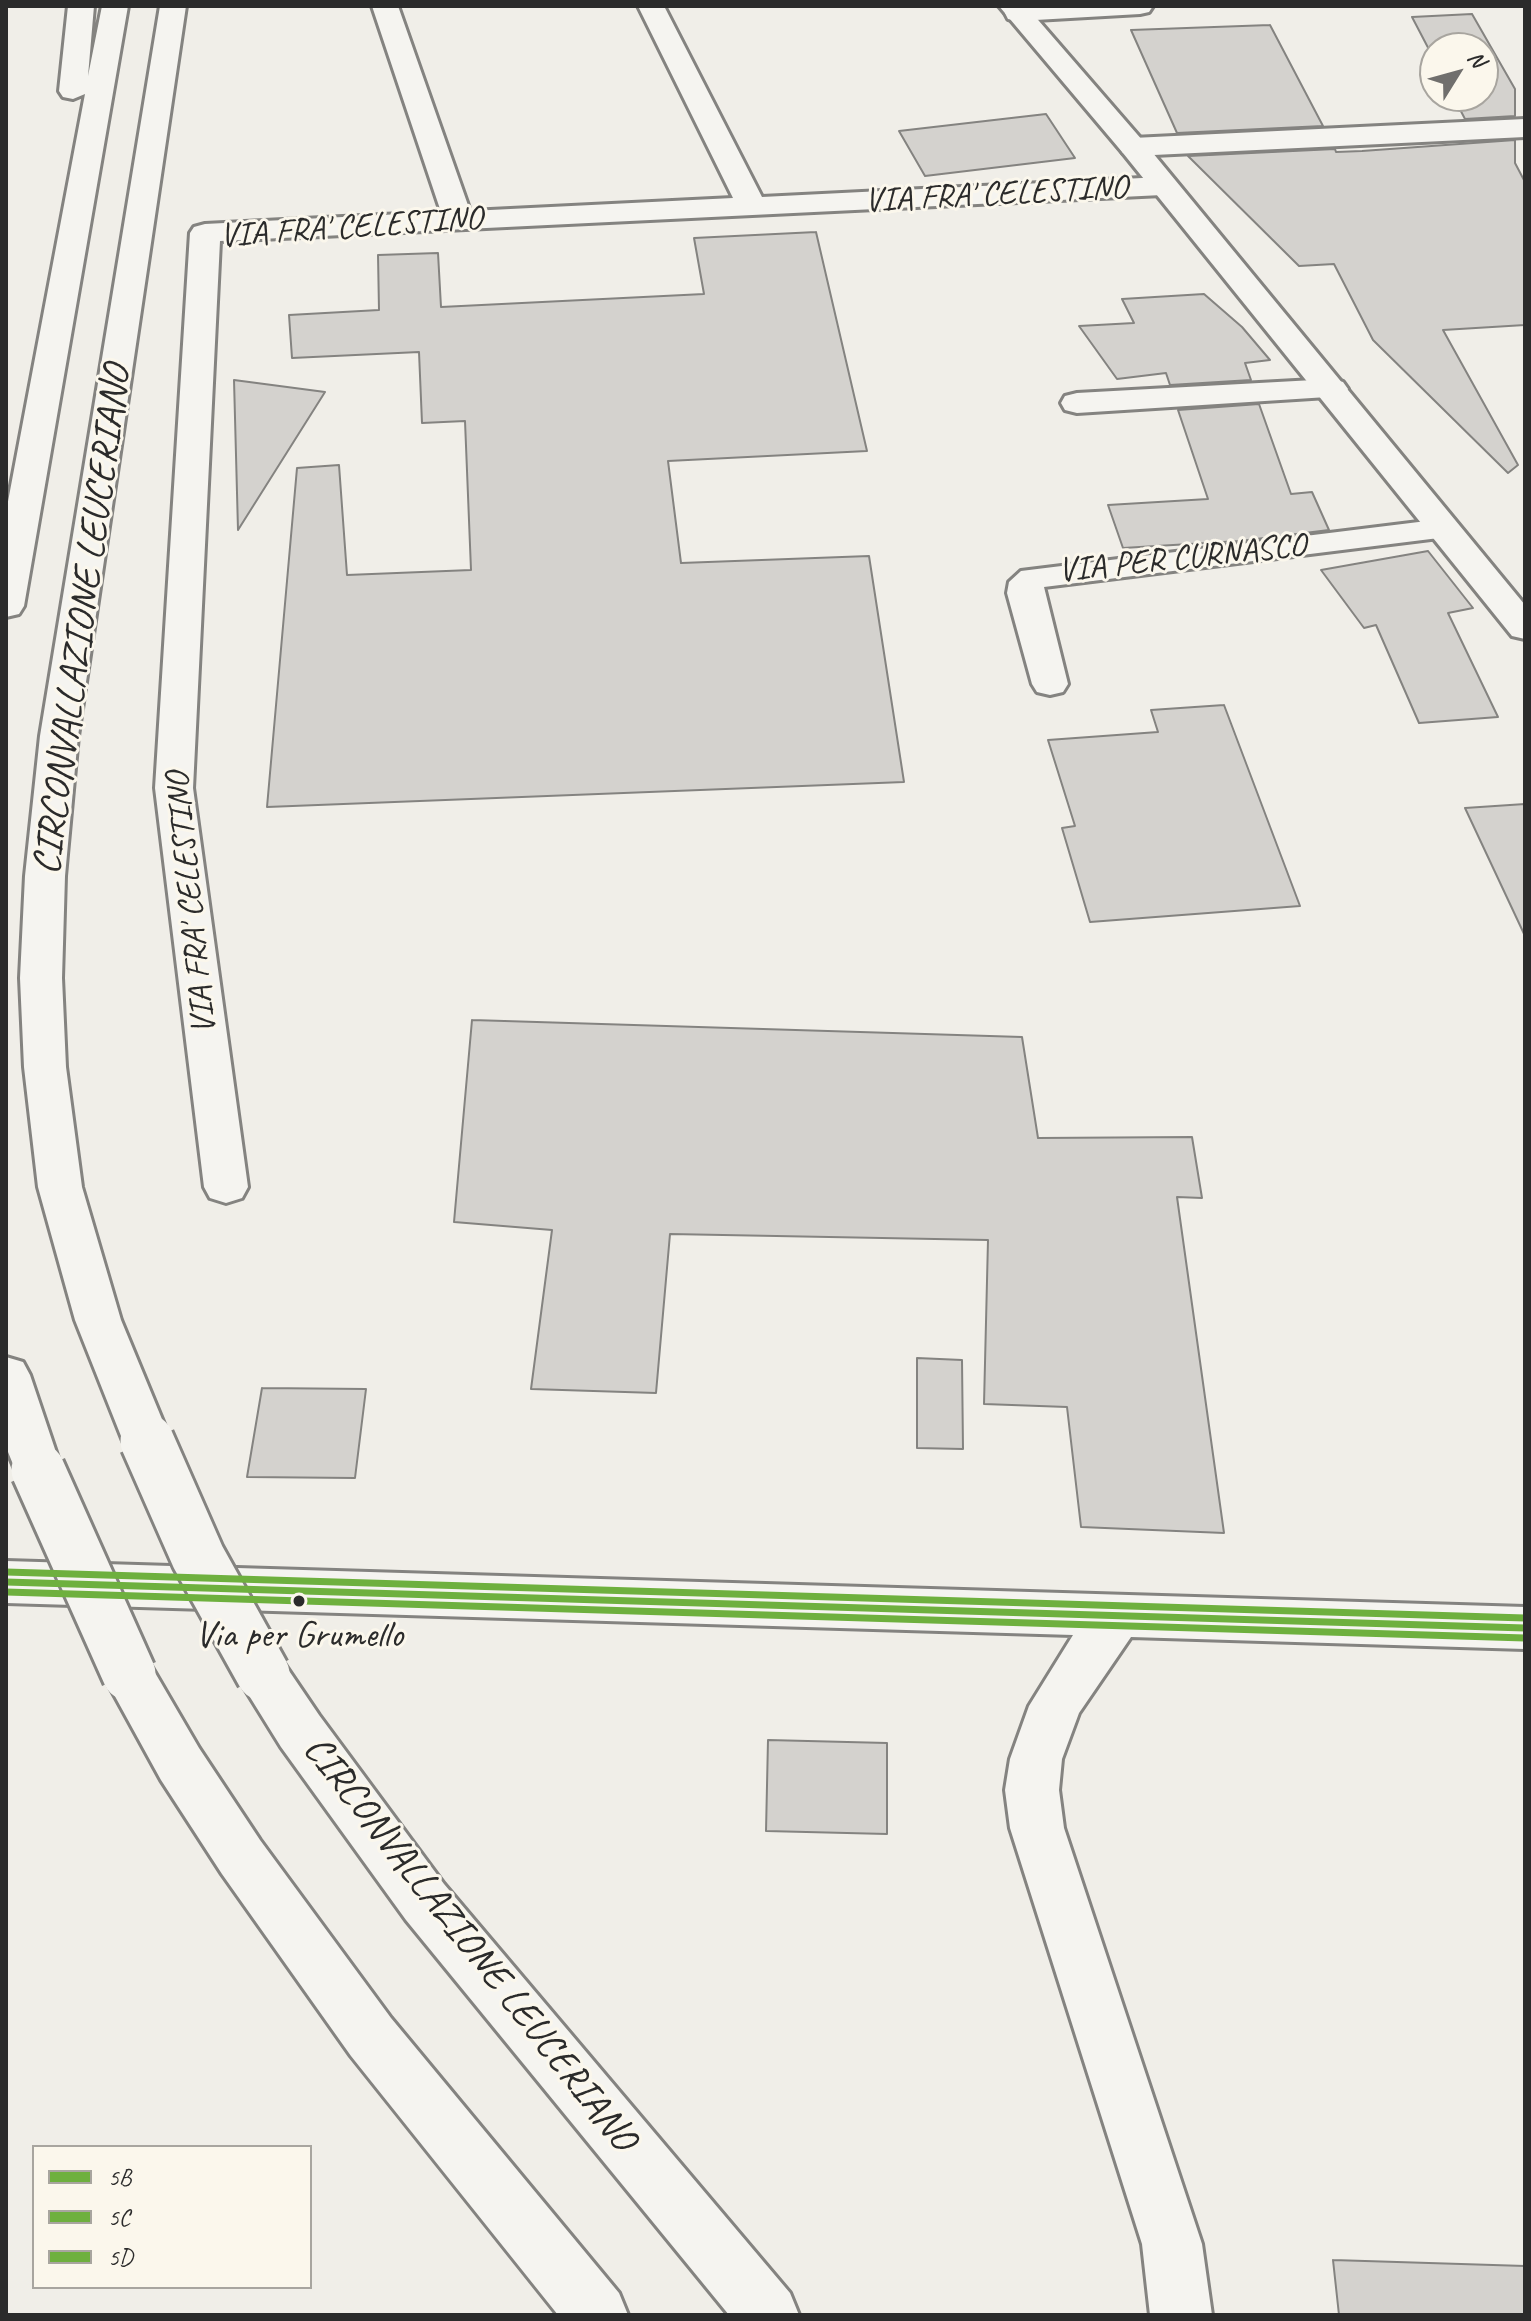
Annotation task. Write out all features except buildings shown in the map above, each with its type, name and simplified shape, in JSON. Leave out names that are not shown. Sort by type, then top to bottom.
[{"type":"main road","points":[[42,408],[81,6]]},
{"type":"main road","name":"CIRCONVALLAZIONE LEUCERIANO","points":[[6,606],[115,6]]},
{"type":"main road","name":"CIRCONVALLAZIONE LEUCERIANO","points":[[173,6],[59,736],[45,876],[41,978],[45,1067],[60,1187],[98,1320],[147,1441],[198,1557],[263,1674],[300,1731],[425,1902],[768,2315]]},
{"type":"main road","points":[[385,6],[459,221]]},
{"type":"main road","points":[[651,6],[752,206]]},
{"type":"main road","points":[[1015,9],[1140,6]]},
{"type":"main road","points":[[1015,9],[1133,147],[1525,628]]},
{"type":"main road","points":[[1133,147],[1525,128]]},
{"type":"main road","name":"VIA FRA' CELESTINO","points":[[226,1187],[174,788],[205,233],[1162,186]]},
{"type":"main road","points":[[1077,403],[1332,389]]},
{"type":"main road","name":"VIA PER CURNASCO","points":[[1050,684],[1025,593],[1027,582],[1033,578],[1443,529]]},
{"type":"main road","points":[[6,1375],[38,1470],[129,1674],[180,1764],[241,1857],[371,2037],[597,2315]]},
{"type":"main road","points":[[24,1582],[1525,1628]]},
{"type":"main road","points":[[1119,1614],[1080,1665],[1055,1706],[1036,1759],[1032,1790],[1037,1828],[1172,2244],[1181,2315]]},
{"type":"transit line","name":"5D","points":[[6,1572],[1525,1618]]},
{"type":"transit line","name":"5B","points":[[6,1582],[1525,1628]]},
{"type":"transit line","name":"5C","points":[[6,1592],[1525,1638]]},
{"type":"place","name":"Via per Grumello","points":[[299,1601]]}]
